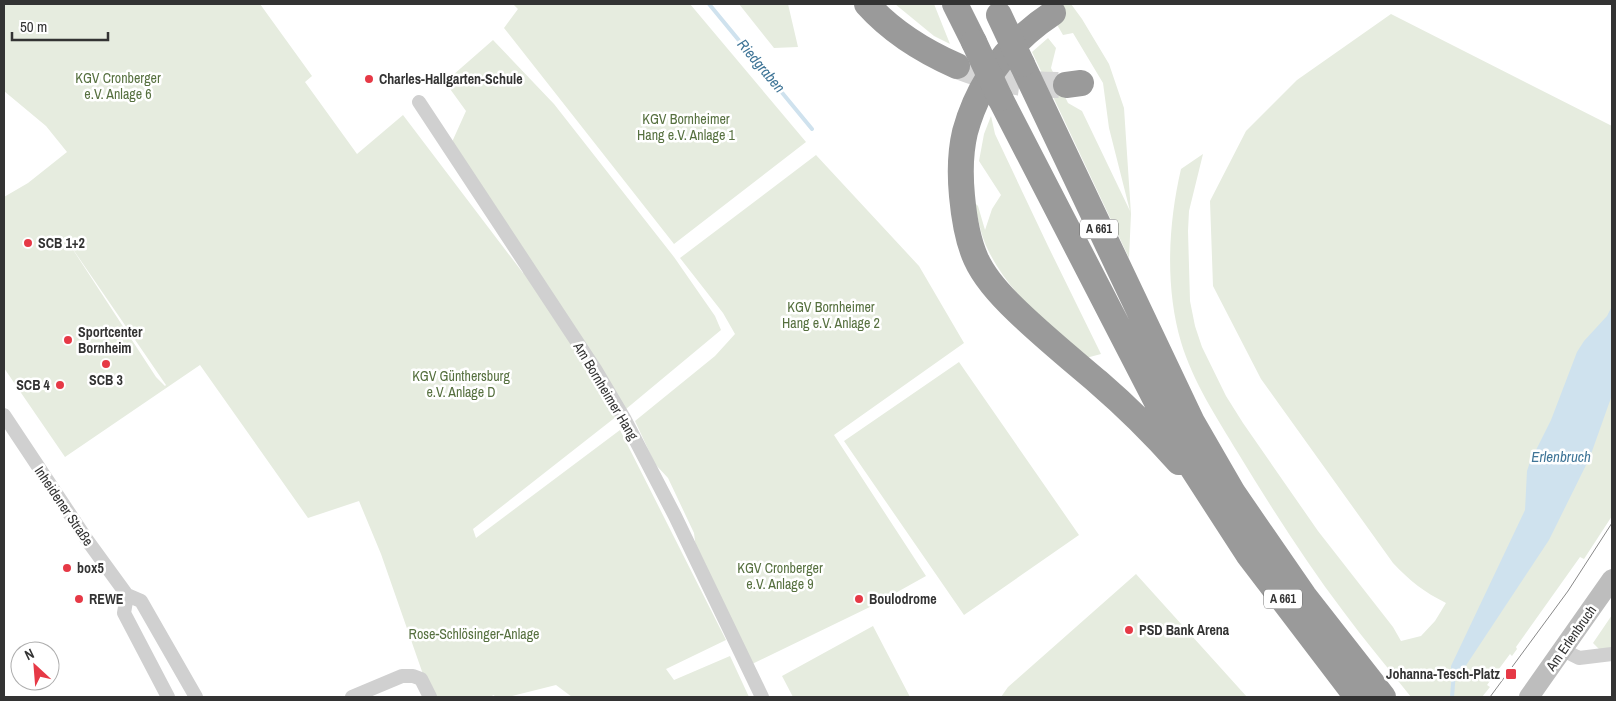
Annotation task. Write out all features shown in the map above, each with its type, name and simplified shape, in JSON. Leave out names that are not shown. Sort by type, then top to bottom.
[{"type":"highway","points":[[867,4],[901,35],[938,58],[957,66]]},
{"type":"highway","name":"A 661","points":[[955,4],[1000,98],[1161,410],[1214,503],[1248,554],[1366,693]]},
{"type":"highway","name":"A 661","points":[[996,9],[1192,422],[1233,493],[1304,596],[1366,693]]},
{"type":"highway","points":[[1053,13],[1025,34],[1007,52],[991,73],[975,103],[964,136],[960,170],[963,214],[968,236],[977,260],[992,284],[1010,304],[1045,338],[1100,384],[1136,418],[1214,503]]},
{"type":"main road","name":"Am Erlenbruch","points":[[1529,697],[1563,650],[1606,601],[1612,579]]},
{"type":"street","name":"Am Bornheimer Hang","points":[[419,102],[595,369],[624,418],[675,516],[762,697]]},
{"type":"street","name":"Inheidener Straße","points":[[4,415],[87,540],[127,595],[142,601],[196,697]]},
{"type":"street","points":[[127,595],[124,613],[168,697]]},
{"type":"street","points":[[1563,650],[1579,658],[1612,654]]},
{"type":"street","points":[[352,697],[402,676],[413,676],[421,680],[430,697]]},
{"type":"green space","points":[[4,4],[260,4],[312,76],[305,82],[357,154],[403,115],[523,273],[525,271],[617,416],[473,529],[476,538],[620,430],[726,640],[666,669],[674,680],[730,656],[749,697],[572,697],[556,685],[508,697],[495,697],[494,695],[489,697],[434,697],[425,680],[381,554],[359,501],[308,518],[200,365],[65,457],[4,368],[4,197],[28,183],[67,152],[46,126],[4,91]],"holes":[[[68,242],[166,385],[156,377]]]},
{"type":"green space","name":"KGV Bornheimer Hang e.V. Anlage 1","points":[[513,4],[690,4],[806,142],[674,244],[504,28],[518,9]]},
{"type":"green space","points":[[739,4],[788,4],[798,47],[774,48]]},
{"type":"green space","points":[[895,4],[934,4],[950,44],[934,36]]},
{"type":"green space","points":[[1045,4],[1071,4],[1109,64],[1124,108],[1131,214],[1129,258],[1032,52],[1048,38],[1056,48],[1051,68],[1068,103],[1082,111],[1130,211],[1109,128],[1103,83],[1073,33],[1063,35]]},
{"type":"green space","points":[[1391,14],[1612,126],[1612,516],[1584,559],[1580,557],[1516,647],[1517,649],[1512,656],[1510,654],[1487,685],[1490,687],[1482,697],[1411,697],[1360,633],[1315,573],[1289,534],[1206,399],[1186,357],[1172,300],[1171,234],[1181,169],[1203,154],[1189,211],[1188,231],[1190,301],[1202,347],[1226,396],[1243,423],[1318,531],[1393,627],[1401,641],[1421,636],[1435,621],[1446,603],[1418,586],[1393,563],[1261,379],[1213,286],[1210,201],[1246,131],[1297,80]]},
{"type":"green space","points":[[493,40],[554,104],[674,257],[715,316],[721,330],[626,409],[452,142],[466,111],[445,82]]},
{"type":"green space","points":[[991,116],[995,134],[1101,354],[1086,358],[1045,322],[1019,296],[988,250],[974,202],[978,206],[985,230],[992,209],[1001,195],[979,161],[984,134]]},
{"type":"green space","name":"KGV Bornheimer Hang e.V. Anlage 2","points":[[816,155],[919,266],[964,343],[834,435],[926,576],[874,605],[752,664],[696,549],[694,533],[668,478],[655,464],[635,421],[715,356],[735,334],[723,313],[680,258]]},
{"type":"green space","points":[[959,362],[1079,535],[964,615],[844,441]]},
{"type":"green space","name":"PSD Bank Arena","points":[[1136,574],[1247,697],[1001,697],[1008,687]]},
{"type":"green space","points":[[1612,615],[1612,651],[1602,652],[1593,643]]},
{"type":"green space","points":[[873,626],[910,697],[793,697],[782,676]]},
{"type":"water","name":"Erlenbruch","points":[[1612,306],[1612,395],[1590,457],[1549,540],[1459,674],[1451,670],[1451,666],[1525,510],[1527,471],[1530,462],[1551,420],[1577,352],[1584,341],[1607,316]]},
{"type":"waterway","name":"Riedgraben","points":[[709,4],[812,129]]},
{"type":"waterway","points":[[1452,697],[1454,672]]},
{"type":"tunnel","points":[[957,66],[1011,81],[1066,85]]},
{"type":"tram line","points":[[1490,697],[1568,591],[1612,523]]},
{"type":"place","name":"Charles-Hallgarten-Schule","points":[[369,79]]},
{"type":"place","name":"SCB 1+2","points":[[28,243]]},
{"type":"place","name":"Sportcenter Bornheim","points":[[68,340]]},
{"type":"place","name":"SCB 3","points":[[106,364]]},
{"type":"place","name":"SCB 4","points":[[60,385]]},
{"type":"place","name":"box5","points":[[67,568]]},
{"type":"place","name":"REWE","points":[[79,599]]},
{"type":"place","name":"Boulodrome","points":[[859,599]]},
{"type":"place","name":"PSD Bank Arena","points":[[1129,630]]},
{"type":"place","name":"Johanna-Tesch-Platz","points":[[1511,674]]},
{"type":"park label","name":"KGV Cronberger e.V. Anlage 6","points":[[118,86]]},
{"type":"park label","name":"KGV Günthersburg e.V. Anlage D","points":[[461,384]]},
{"type":"park label","name":"KGV Cronberger e.V. Anlage 9","points":[[780,576]]},
{"type":"park label","name":"Rose-Schlösinger-Anlage","points":[[474,634]]}]
